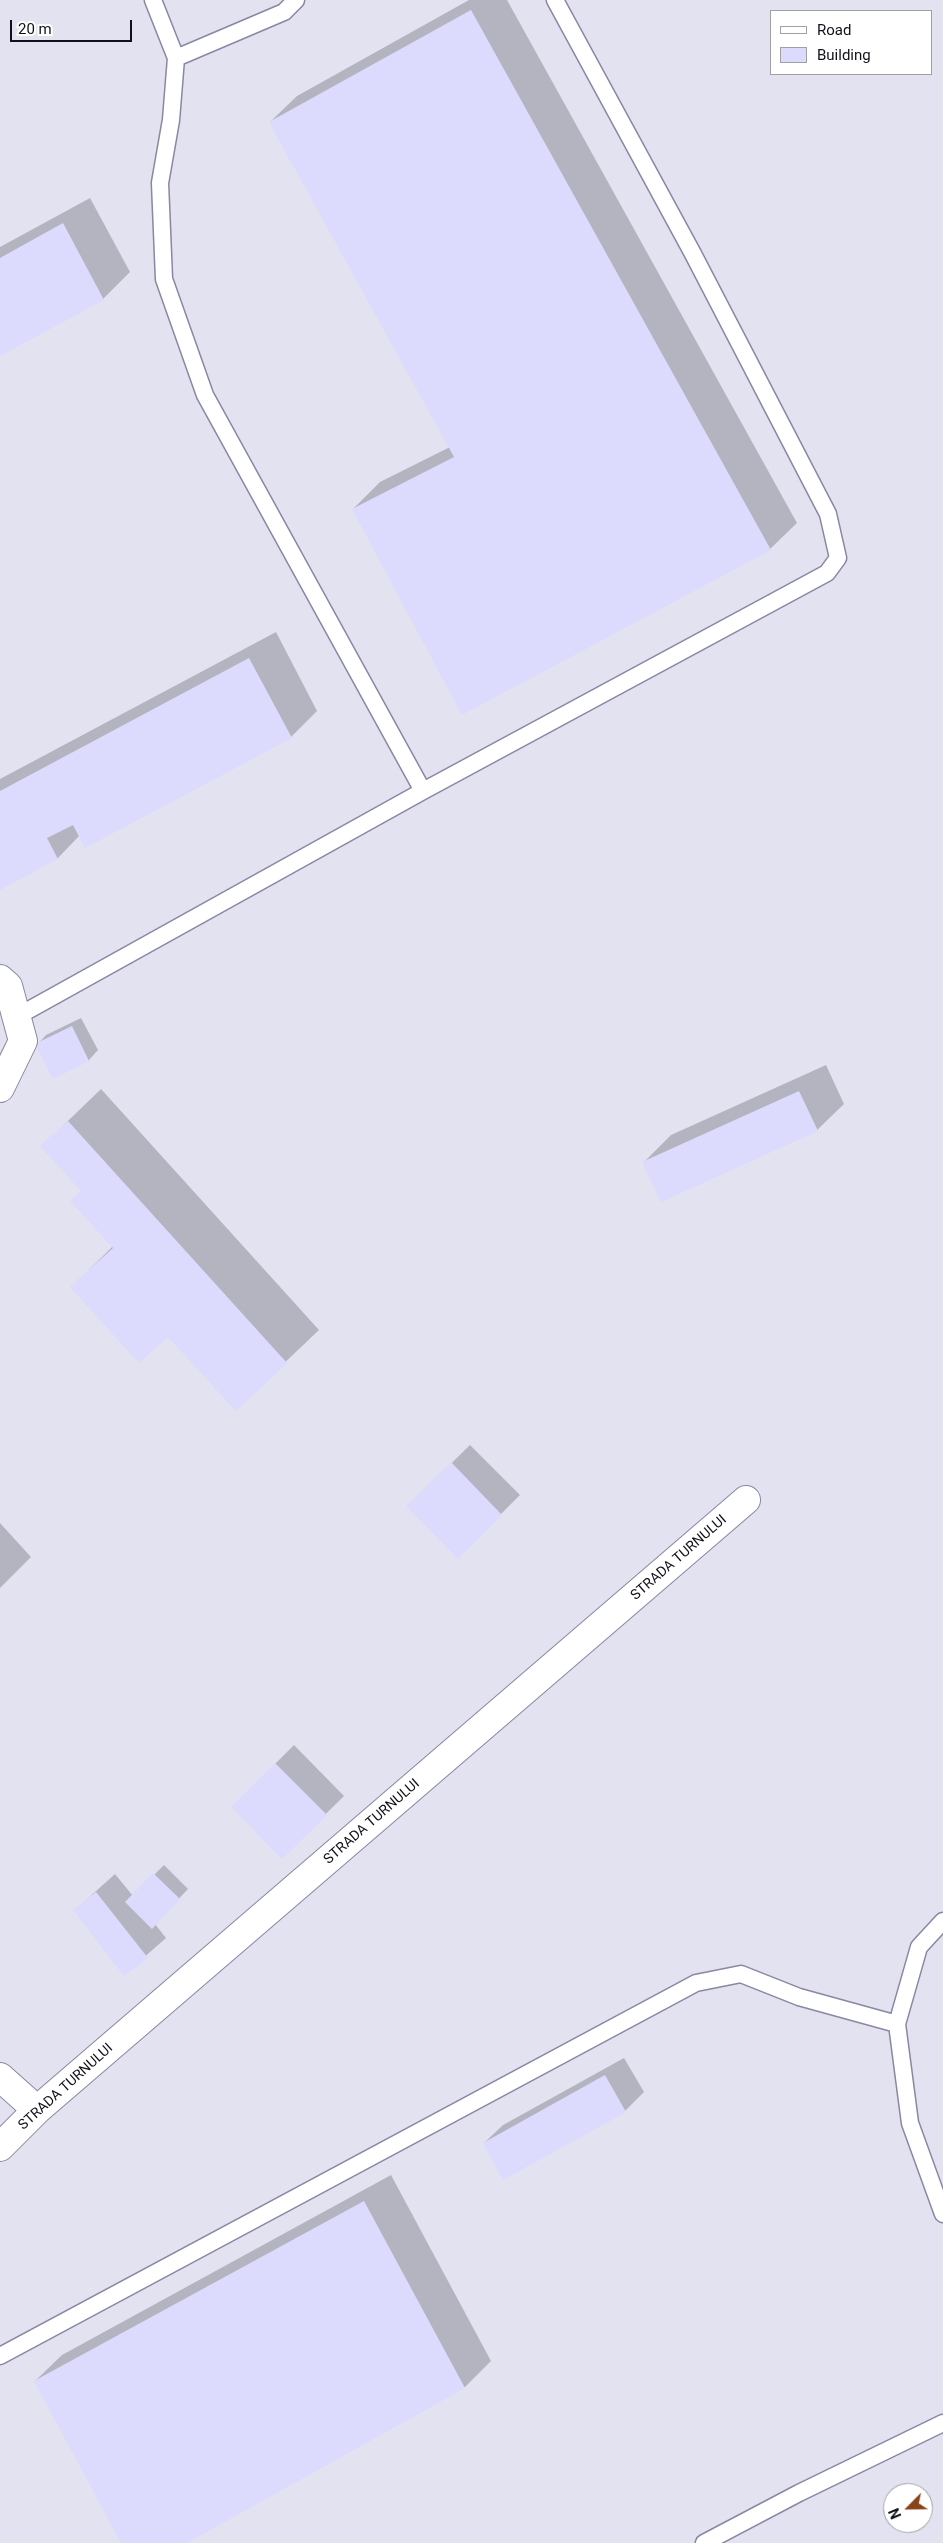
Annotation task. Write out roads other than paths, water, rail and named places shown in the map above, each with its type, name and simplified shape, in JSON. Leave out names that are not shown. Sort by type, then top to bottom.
[{"type":"street","points":[[0,979],[8,986],[18,1016],[22,1041],[0,1087]]},
{"type":"street","name":"STRADA TURNULUI","points":[[0,2147],[37,2110],[746,1500]]},
{"type":"street","points":[[0,2077],[37,2110]]},
{"type":"lane","points":[[153,0],[176,58],[172,120],[160,183],[164,279],[205,395],[424,790]]},
{"type":"lane","points":[[176,58],[284,12],[296,0]]},
{"type":"lane","points":[[18,1016],[424,790],[827,573],[838,558],[828,514],[692,252],[555,0]]},
{"type":"lane","points":[[943,1921],[920,1947],[897,2024],[910,2123],[943,2214]]},
{"type":"lane","points":[[0,2356],[696,1983],[741,1974],[799,1997],[897,2024]]},
{"type":"lane","points":[[704,2543],[799,2493],[943,2423]]}]
